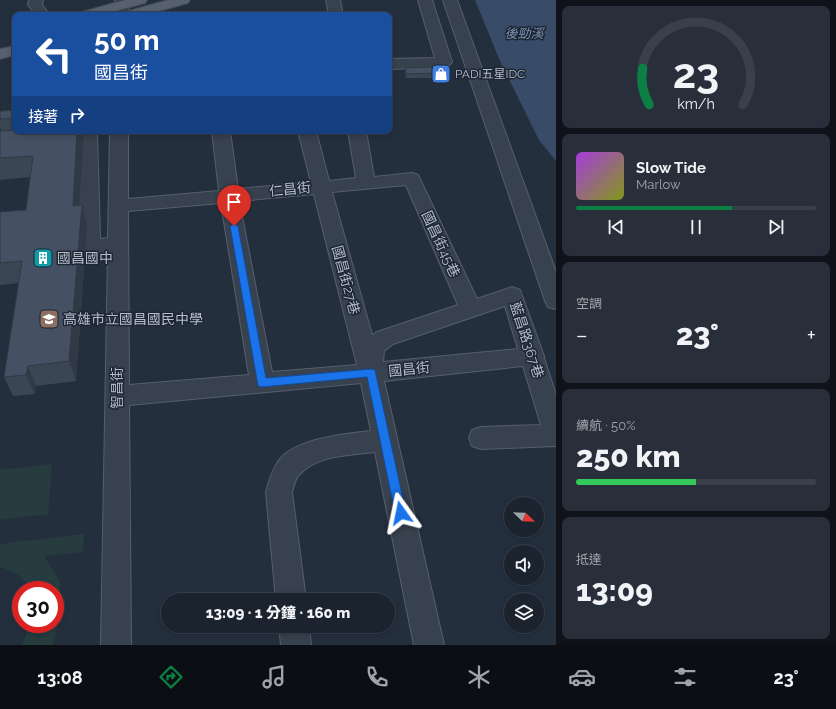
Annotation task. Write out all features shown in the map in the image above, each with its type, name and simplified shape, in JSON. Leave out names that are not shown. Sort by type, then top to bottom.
[{"type":"main road","points":[[124,9],[140,0]]},
{"type":"main road","points":[[106,12],[183,0]]},
{"type":"main road","points":[[0,54],[12,51]]},
{"type":"street","points":[[36,0],[36,5],[41,12]]},
{"type":"street","points":[[333,0],[335,12]]},
{"type":"street","points":[[392,64],[444,62],[425,0]]},
{"type":"street","points":[[450,0],[556,301]]},
{"type":"street","points":[[88,134],[90,248],[118,243]]},
{"type":"street","name":"智昌街","points":[[116,645],[119,134]]},
{"type":"street","points":[[221,134],[229,195],[262,383]]},
{"type":"street","name":"國昌街27巷","points":[[308,134],[371,373]]},
{"type":"street","points":[[358,134],[366,182]]},
{"type":"street","name":"仁昌街","points":[[118,206],[321,186],[412,179]]},
{"type":"street","name":"國昌街45巷","points":[[412,179],[471,309]]},
{"type":"street","name":"藍昌路367巷","points":[[471,309],[512,295],[533,356],[556,432]]},
{"type":"street","points":[[429,645],[371,373],[372,350],[376,344],[386,338],[471,309]]},
{"type":"street","name":"國昌街","points":[[117,396],[371,373],[533,356]]},
{"type":"street","points":[[481,438],[556,435]]},
{"type":"street","points":[[290,593],[279,492],[283,478],[291,466],[318,451],[343,445],[386,440]]},
{"type":"street","points":[[295,633],[296,645]]},
{"type":"green space","points":[[52,464],[48,514],[0,520],[0,470]]},
{"type":"green space","points":[[84,534],[83,552],[44,556],[59,581],[25,581],[18,575],[0,567],[0,544]]},
{"type":"green space","points":[[27,633],[56,633],[52,645],[22,645]]},
{"type":"water","name":"後勁溪","points":[[475,0],[556,0],[556,161],[539,140],[500,61]]},
{"type":"building","points":[[434,67],[436,73],[407,74],[405,68]]},
{"type":"building","points":[[12,110],[12,118],[0,119],[1,111]]},
{"type":"building","name":"國昌國中","points":[[12,130],[12,134],[77,134],[73,206],[82,205],[69,361],[28,366],[26,375],[4,377],[22,261],[0,263],[0,212],[26,210],[33,156],[0,158],[0,131]]},
{"type":"place","name":"PADI五星IDC","points":[[441,74]]},
{"type":"place","name":"國昌國中","points":[[43,258]]},
{"type":"place","name":"高雄市立國昌國民中學","points":[[49,319]]},
{"type":"route","points":[[234,226],[262,383],[371,373],[401,513]]}]
